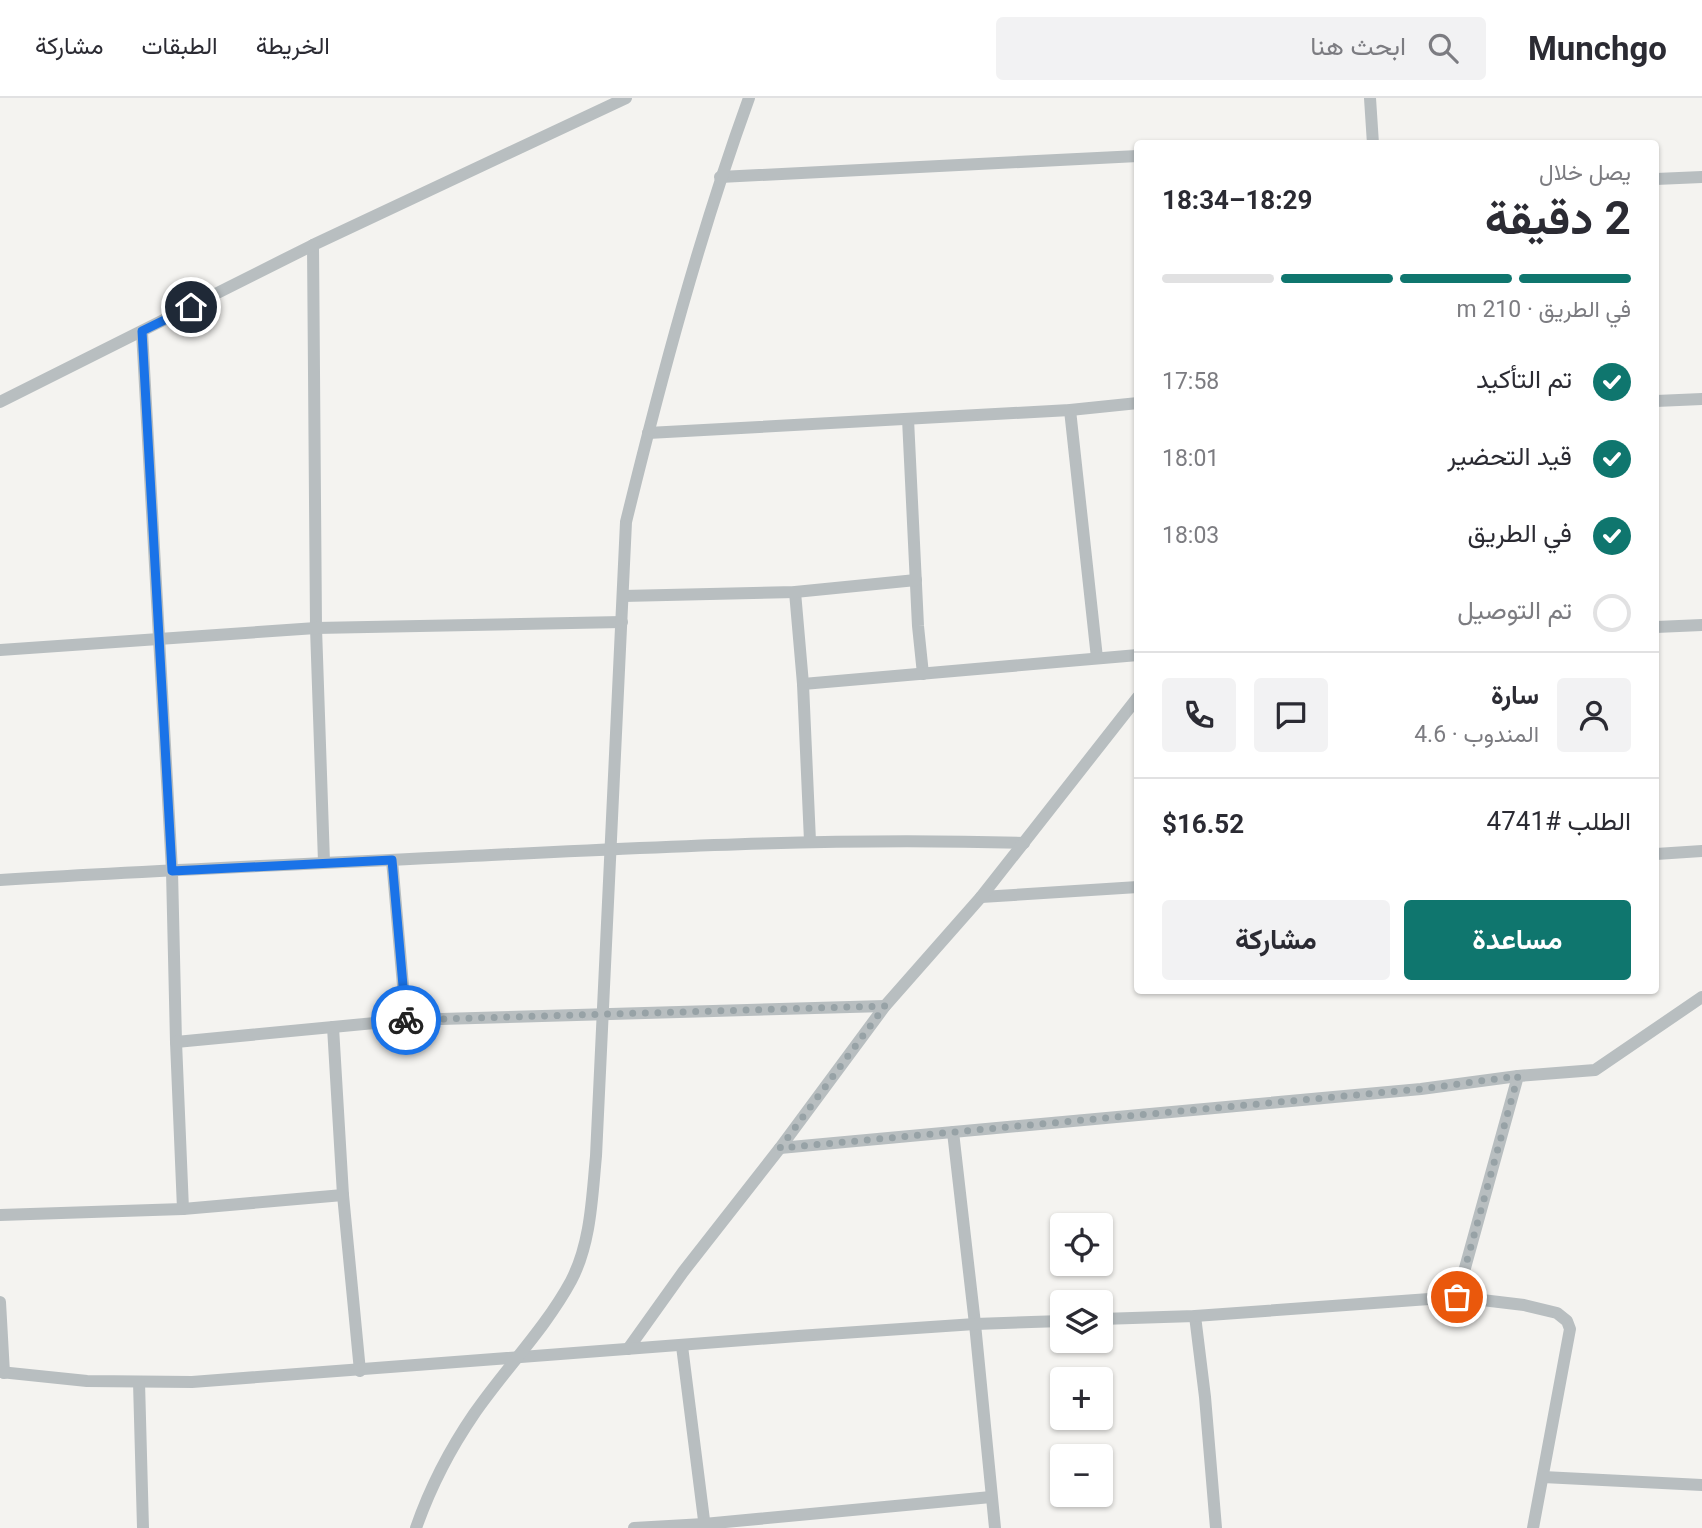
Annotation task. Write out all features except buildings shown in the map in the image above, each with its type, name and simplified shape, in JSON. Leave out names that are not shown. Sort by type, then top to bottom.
[{"type":"street","points":[[0,402],[313,245],[625,98]]},
{"type":"street","points":[[416,1528],[427,1496],[474,1414],[518,1358],[572,1279],[587,1232],[596,1156],[626,522],[648,433],[720,177],[749,98]]},
{"type":"street","points":[[1370,98],[1373,140]]},
{"type":"street","points":[[720,177],[1134,156]]},
{"type":"street","points":[[1659,179],[1702,177]]},
{"type":"street","points":[[313,245],[316,628],[324,862]]},
{"type":"street","points":[[142,331],[172,871],[183,1209]]},
{"type":"street","points":[[1659,401],[1702,399]]},
{"type":"street","points":[[648,433],[1070,410],[1134,403]]},
{"type":"street","points":[[1070,410],[1097,658]]},
{"type":"street","points":[[908,419],[923,674]]},
{"type":"street","points":[[623,596],[794,592],[916,580]]},
{"type":"street","points":[[794,592],[803,684],[810,841]]},
{"type":"street","points":[[0,650],[316,628],[622,622]]},
{"type":"street","points":[[1659,627],[1702,625]]},
{"type":"street","points":[[803,684],[1134,655]]},
{"type":"street","points":[[628,1349],[683,1272],[780,1148],[885,1006],[981,897],[1134,702]]},
{"type":"street","points":[[0,880],[324,862],[810,841],[1024,843]]},
{"type":"street","points":[[1659,854],[1702,851]]},
{"type":"street","points":[[392,860],[406,1020]]},
{"type":"street","points":[[981,897],[1134,887]]},
{"type":"street","points":[[780,1148],[1421,1089],[1518,1076],[1595,1070],[1702,997]]},
{"type":"street","points":[[176,1042],[406,1020],[885,1006]]},
{"type":"street","points":[[332,1027],[343,1195],[360,1371]]},
{"type":"street","points":[[1457,1297],[1518,1076]]},
{"type":"street","points":[[953,1132],[995,1528]]},
{"type":"street","points":[[0,1215],[183,1209],[343,1195]]},
{"type":"street","points":[[1113,1319],[1195,1316],[1457,1297],[1524,1305],[1557,1313],[1567,1321],[1570,1329],[1555,1397],[1533,1528]]},
{"type":"street","points":[[0,1302],[2,1372],[87,1381],[139,1382],[192,1382],[360,1371],[975,1324],[1050,1321]]},
{"type":"street","points":[[1195,1316],[1206,1397],[1216,1528]]},
{"type":"street","points":[[682,1346],[704,1526]]},
{"type":"street","points":[[139,1382],[143,1528]]},
{"type":"street","points":[[1543,1477],[1702,1485]]},
{"type":"street","points":[[634,1528],[704,1526],[991,1497]]},
{"type":"way so far","points":[[406,1020],[885,1006],[780,1148],[1098,1121],[1421,1089],[1518,1076],[1457,1297]]},
{"type":"route","points":[[191,307],[142,331],[172,871],[392,860],[406,1020]]}]
